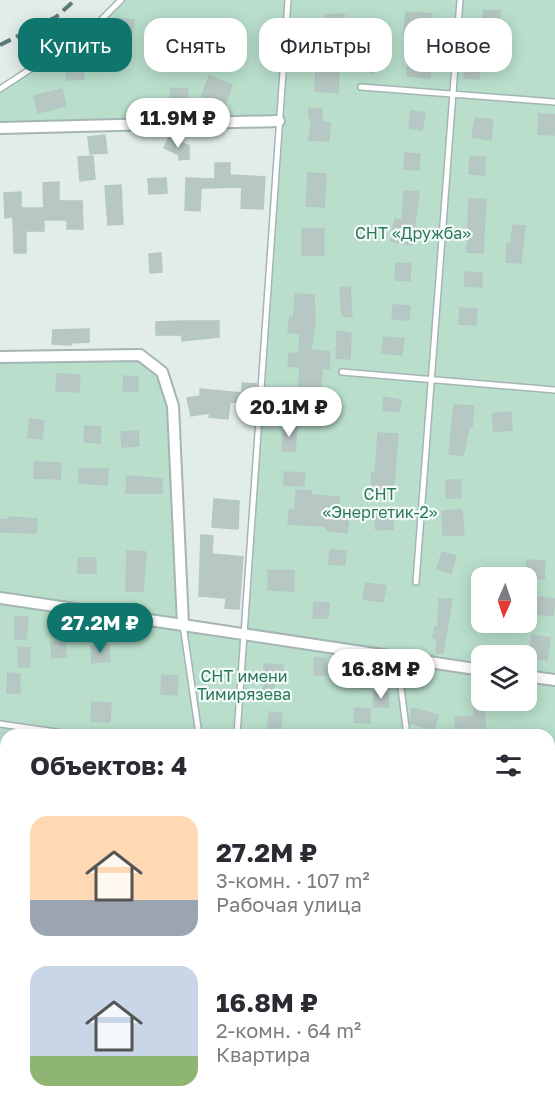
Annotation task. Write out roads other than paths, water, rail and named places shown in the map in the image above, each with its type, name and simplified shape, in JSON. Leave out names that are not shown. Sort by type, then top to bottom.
[{"type":"street","points":[[0,128],[279,121]]},
{"type":"street","points":[[0,357],[140,355],[162,372],[173,405],[183,625]]},
{"type":"street","points":[[0,598],[471,667]]},
{"type":"street","points":[[537,678],[555,680]]},
{"type":"lane","points":[[0,89],[92,29],[121,0]]},
{"type":"lane","points":[[237,729],[288,0]]},
{"type":"lane","points":[[416,582],[460,0]]},
{"type":"lane","points":[[361,87],[555,102]]},
{"type":"lane","points":[[342,372],[555,390]]},
{"type":"lane","points":[[183,625],[198,729]]},
{"type":"lane","points":[[397,657],[406,729]]},
{"type":"lane","points":[[0,724],[35,729]]},
{"type":"railway","points":[[0,45],[56,17],[75,0]]},
{"type":"park label","name":"СНТ «Дружба»","points":[[413,233]]},
{"type":"park label","name":"СНТ «Энергетик-2»","points":[[380,503]]},
{"type":"park label","name":"СНТ имени Тимирязева","points":[[244,685]]}]
